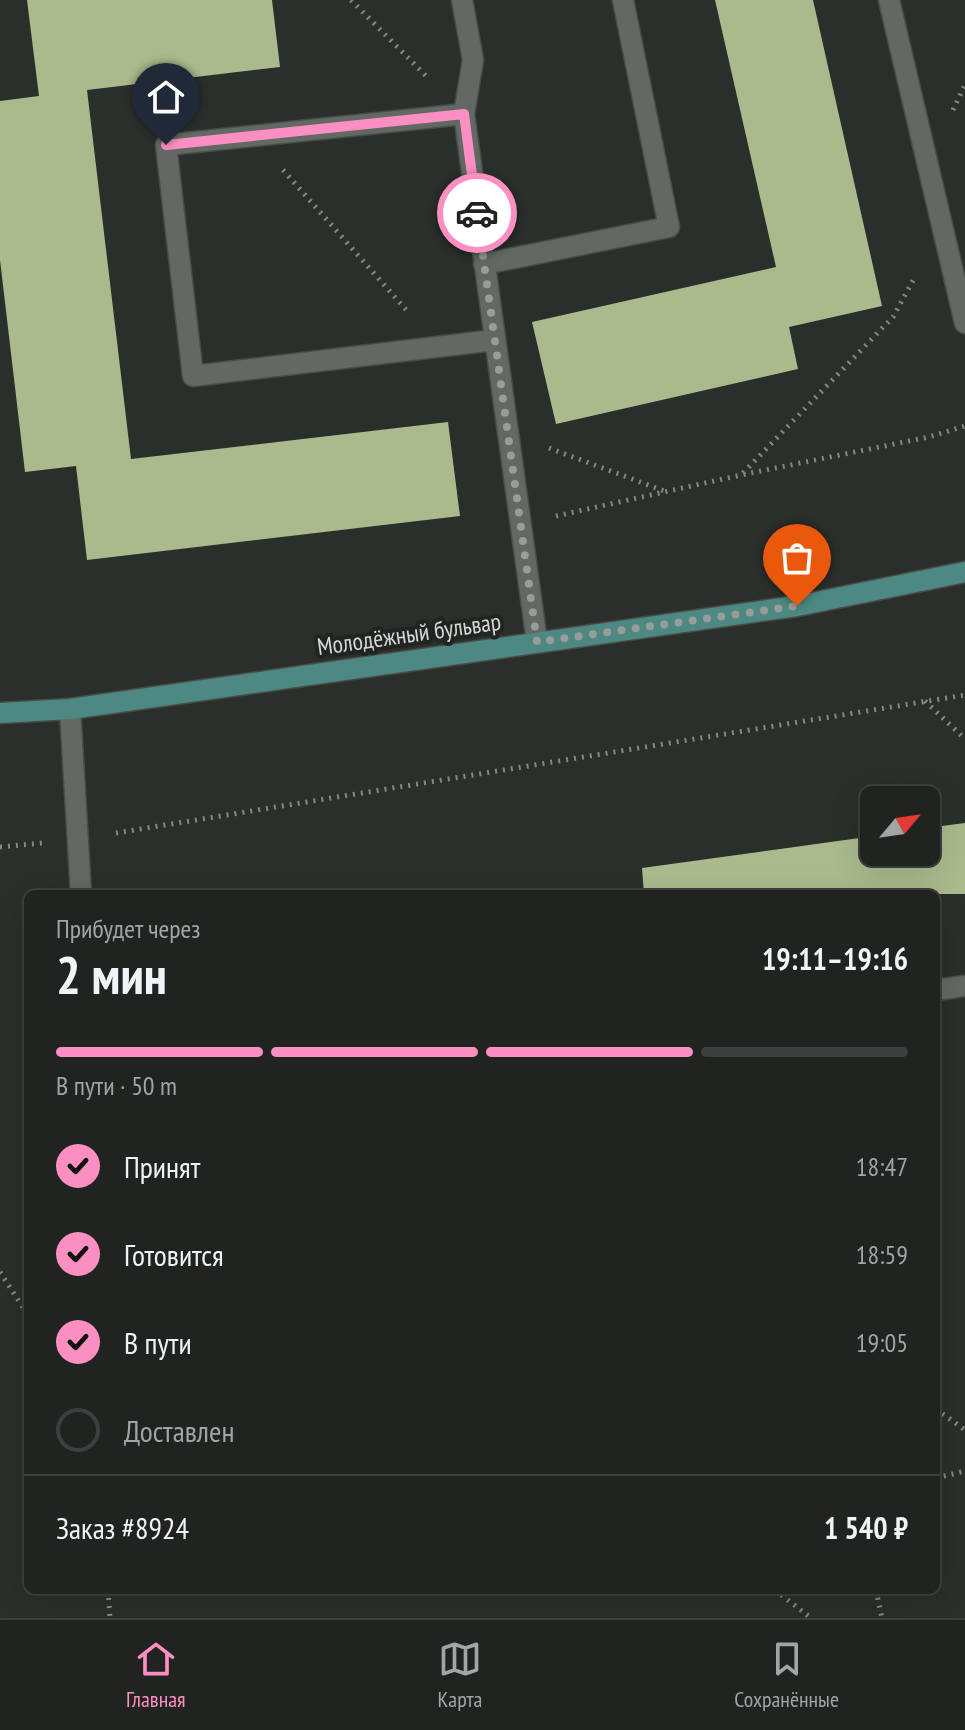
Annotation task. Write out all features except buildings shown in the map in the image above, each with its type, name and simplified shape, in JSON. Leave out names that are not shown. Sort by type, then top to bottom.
[{"type":"street","name":"Молодёжный бульвар","points":[[0,713],[70,709],[797,606],[965,572]]},
{"type":"lane","points":[[462,0],[473,60],[464,114],[537,642]]},
{"type":"lane","points":[[484,264],[669,227],[623,0]]},
{"type":"lane","points":[[889,0],[965,323]]},
{"type":"lane","points":[[464,114],[166,145],[193,376],[495,340]]},
{"type":"lane","points":[[70,709],[81,890]]},
{"type":"lane","points":[[940,989],[965,986]]},
{"type":"path","points":[[351,0],[464,114]]},
{"type":"path","points":[[254,136],[438,346]]},
{"type":"path","points":[[741,475],[893,317],[942,227]]},
{"type":"path","points":[[522,524],[929,437],[965,426]]},
{"type":"path","points":[[509,434],[668,492]]},
{"type":"path","points":[[0,847],[77,840],[965,695]]},
{"type":"path","points":[[925,701],[965,739]]},
{"type":"path","points":[[0,1272],[24,1309]]},
{"type":"path","points":[[940,1412],[965,1430]]},
{"type":"path","points":[[940,1477],[965,1471]]},
{"type":"path","points":[[108,1594],[110,1618]]},
{"type":"path","points":[[780,1594],[811,1618]]},
{"type":"path","points":[[877,1594],[882,1618]]},
{"type":"way so far","points":[[477,213],[537,642],[797,606]]},
{"type":"route","points":[[166,145],[464,114],[477,213]]}]
